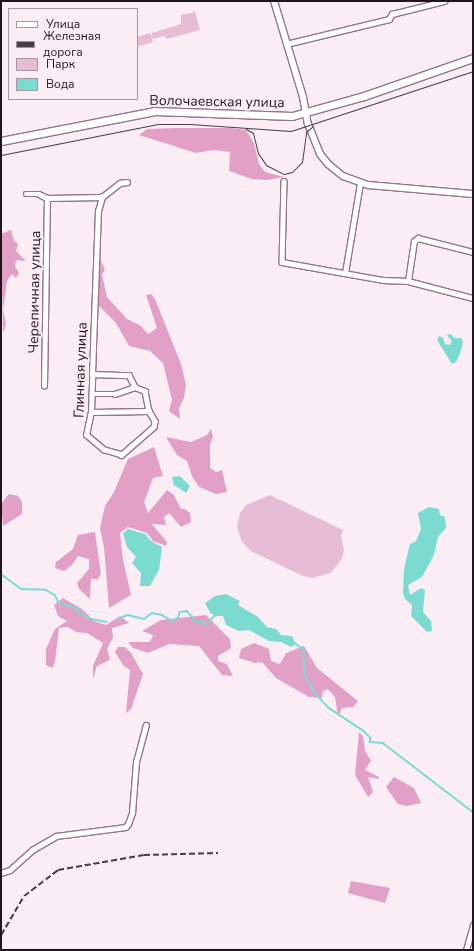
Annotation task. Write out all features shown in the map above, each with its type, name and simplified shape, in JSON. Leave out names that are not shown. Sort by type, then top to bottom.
[{"type":"main road","points":[[274,1],[303,97],[305,114],[314,140],[324,160],[339,174],[360,183],[473,194]]},
{"type":"main road","name":"Волочаевская улица","points":[[1,141],[155,111],[271,117],[305,114],[473,58]]},
{"type":"street","points":[[286,44],[389,19],[392,14],[444,1]]},
{"type":"street","points":[[284,181],[280,261],[345,273],[408,281],[473,298]]},
{"type":"street","points":[[26,194],[39,194],[47,198],[102,197],[120,183],[127,182]]},
{"type":"street","points":[[345,273],[360,183]]},
{"type":"street","name":"Глинная улица","points":[[102,197],[98,211],[91,412],[86,435],[95,444],[119,456],[151,432],[155,421],[149,411],[145,391],[134,385]]},
{"type":"street","name":"Черепичная улица","points":[[44,386],[47,198]]},
{"type":"street","points":[[408,281],[414,241],[420,238],[473,252]]},
{"type":"street","points":[[92,374],[129,375],[134,385],[115,394],[92,394]]},
{"type":"street","points":[[91,412],[149,411]]},
{"type":"street","points":[[1,873],[10,870],[30,852],[56,836],[124,827],[128,824],[132,813],[136,762],[146,725]]},
{"type":"street","points":[[466,950],[473,925]]},
{"type":"green space","points":[[195,12],[200,30],[167,39],[165,36],[152,39],[153,42],[138,47],[138,37],[150,33],[152,36],[152,33],[181,24],[181,15]]},
{"type":"green space","points":[[270,495],[343,530],[341,536],[344,550],[342,559],[331,573],[312,578],[303,576],[251,551],[242,542],[237,527],[240,513],[246,505]]},
{"type":"shaded area","points":[[231,128],[246,130],[254,143],[259,164],[265,172],[284,177],[267,180],[252,179],[229,171],[230,152],[213,150],[196,153],[139,135],[147,129]]},
{"type":"shaded area","points":[[11,230],[14,241],[18,244],[16,251],[26,261],[16,260],[15,266],[19,273],[16,278],[12,274],[7,281],[3,309],[6,324],[3,334],[1,234]]},
{"type":"shaded area","points":[[97,259],[100,259],[105,269],[102,275],[107,297],[127,319],[141,326],[148,334],[157,328],[146,295],[151,294],[155,299],[181,364],[186,385],[184,398],[179,408],[180,419],[169,411],[172,400],[163,363],[150,351],[129,346],[116,323],[99,306]]},
{"type":"shaded area","points":[[211,429],[213,437],[210,444],[210,468],[216,472],[222,470],[227,492],[216,494],[199,487],[192,476],[187,461],[177,455],[166,437],[191,442],[207,435]]},
{"type":"shaded area","points":[[154,447],[163,476],[153,478],[144,502],[148,513],[167,490],[174,495],[181,509],[185,509],[190,513],[191,522],[181,527],[169,513],[164,517],[166,525],[152,524],[167,542],[166,546],[153,541],[147,533],[128,527],[120,533],[123,560],[131,595],[109,608],[104,547],[100,528],[105,506],[114,492],[128,459]]},
{"type":"shaded area","points":[[9,494],[18,496],[22,502],[22,514],[3,526],[1,504]]},
{"type":"shaded area","points":[[95,532],[101,574],[97,580],[91,578],[90,599],[79,589],[77,583],[89,569],[89,559],[78,556],[72,565],[64,571],[55,568],[56,562],[73,549],[78,535]]},
{"type":"shaded area","points":[[63,598],[82,609],[94,621],[106,625],[120,616],[129,623],[112,628],[113,637],[107,649],[110,660],[97,666],[93,679],[93,666],[103,643],[87,633],[76,632],[68,627],[59,628],[55,662],[52,668],[46,665],[46,649],[55,629],[67,621],[58,616],[54,605]]},
{"type":"shaded area","points":[[206,615],[230,639],[231,648],[218,656],[218,661],[227,664],[233,676],[222,675],[199,646],[169,644],[148,653],[133,648],[128,642],[150,642],[153,635],[142,631],[161,620]]},
{"type":"shaded area","points":[[254,643],[269,649],[271,661],[280,664],[286,653],[304,646],[317,668],[358,701],[353,707],[342,708],[338,717],[335,697],[328,689],[323,691],[322,698],[309,697],[276,678],[262,662],[255,663],[239,658],[241,649]]},
{"type":"shaded area","points":[[118,647],[125,647],[131,653],[143,674],[131,709],[126,713],[130,670],[123,665],[115,652]]},
{"type":"shaded area","points":[[359,732],[363,736],[365,751],[371,761],[365,770],[379,777],[379,779],[368,777],[373,792],[368,797],[355,775]]},
{"type":"shaded area","points":[[394,777],[414,788],[421,803],[406,806],[398,804],[386,787]]},
{"type":"shaded area","points":[[351,881],[390,888],[385,903],[348,893]]},
{"type":"water","points":[[451,334],[454,338],[461,338],[463,342],[456,362],[452,364],[437,340],[439,336],[443,338],[445,344],[450,345],[452,341],[447,335]]},
{"type":"water","points":[[180,476],[190,486],[186,493],[174,485],[172,477]]},
{"type":"water","points":[[429,507],[439,509],[440,515],[445,517],[446,528],[438,537],[434,555],[422,577],[408,585],[410,595],[421,588],[425,590],[423,612],[431,621],[432,631],[427,632],[411,616],[412,605],[405,599],[403,593],[404,569],[410,544],[416,541],[421,529],[418,513]]},
{"type":"water","points":[[128,529],[145,534],[151,541],[162,547],[159,570],[150,586],[140,586],[141,573],[132,563],[136,557],[127,547],[123,533]]},
{"type":"water","points":[[226,594],[240,601],[238,605],[258,617],[267,627],[276,629],[281,635],[292,636],[296,644],[291,647],[281,642],[269,641],[249,630],[239,631],[226,625],[223,616],[211,614],[205,603],[215,596]]},
{"type":"waterway","points":[[1,574],[22,589],[46,590],[55,595],[59,603],[74,607],[87,618],[107,622]]},
{"type":"waterway","points":[[118,619],[128,615],[144,619],[152,613],[162,615],[172,621],[178,618],[180,612],[187,611],[197,622],[207,624],[215,615],[221,615]]},
{"type":"waterway","points":[[295,643],[304,650],[305,675],[315,693],[329,708],[364,731],[371,738],[370,742],[383,743],[473,812]]},
{"type":"tram line","points":[[1,155],[158,124],[190,124],[291,131],[473,71]]},
{"type":"tram line","points":[[246,129],[253,133],[258,153],[266,165],[284,174],[292,172],[302,162],[306,132],[313,126]]},
{"type":"railway","points":[[1,935],[24,896],[58,870],[144,855],[218,853]]}]
